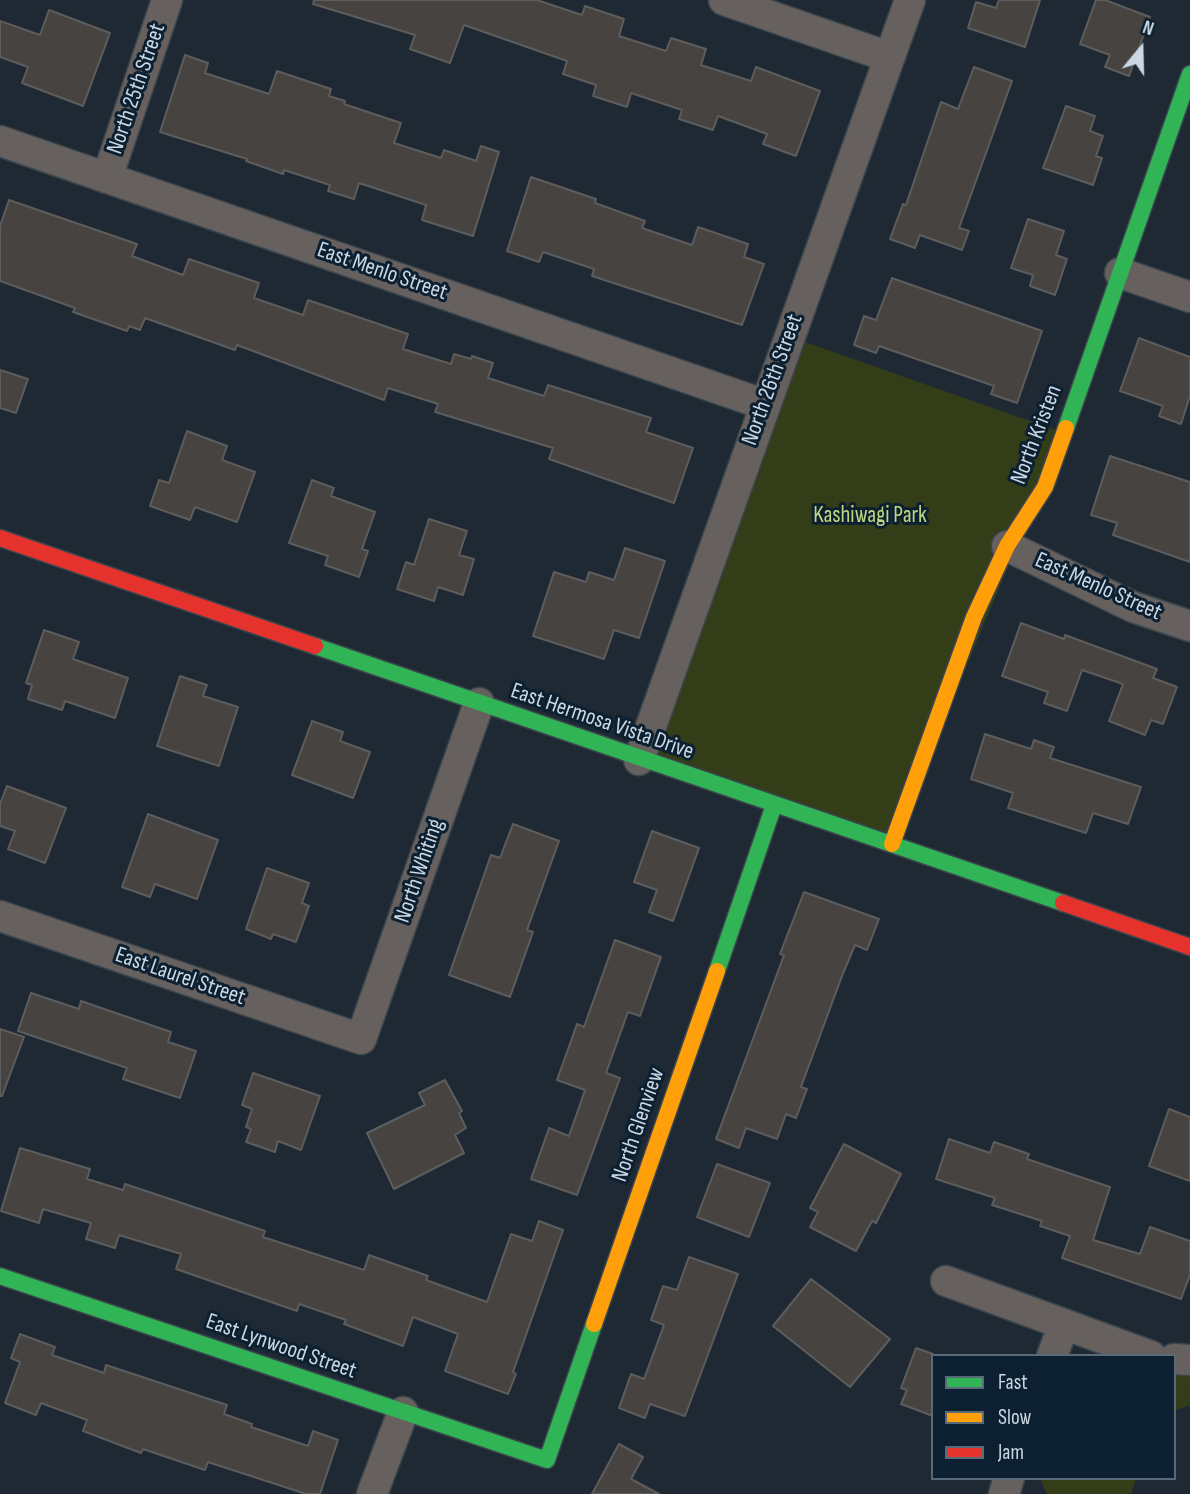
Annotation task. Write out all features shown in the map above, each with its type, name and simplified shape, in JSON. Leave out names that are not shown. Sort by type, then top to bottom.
[{"type":"street","name":"North 25th Street","points":[[107,178],[167,0]]},
{"type":"street","points":[[724,0],[889,57]]},
{"type":"street","name":"North 26th Street","points":[[639,760],[910,0]]},
{"type":"street","name":"North Kristen","points":[[892,844],[946,687],[1007,546],[1045,487],[1190,74]]},
{"type":"street","name":"East Menlo Street","points":[[0,141],[764,404]]},
{"type":"street","points":[[1120,273],[1190,297]]},
{"type":"street","name":"East Hermosa Vista Drive","points":[[0,538],[639,760],[1190,947]]},
{"type":"street","name":"East Menlo Street","points":[[1007,546],[1133,607],[1190,626]]},
{"type":"street","name":"North Whiting","points":[[361,1039],[479,703]]},
{"type":"street","name":"North Glenview","points":[[547,1460],[774,805]]},
{"type":"street","name":"East Laurel Street","points":[[0,916],[361,1039]]},
{"type":"street","name":"East Lynwood Street","points":[[0,1276],[547,1460]]},
{"type":"street","points":[[946,1281],[1146,1354]]},
{"type":"street","points":[[1053,1354],[1064,1324]]},
{"type":"street","points":[[372,1494],[403,1412]]},
{"type":"green space","name":"Kashiwagi Park","points":[[788,336],[1064,433],[892,844],[639,760]]},
{"type":"green space","points":[[1190,1373],[1190,1405],[1176,1410],[1176,1375]]},
{"type":"green space","points":[[1040,1480],[1135,1480],[1131,1494],[1047,1494]]},
{"type":"building","points":[[314,0],[537,0],[582,15],[585,6],[624,19],[619,36],[666,51],[671,38],[706,49],[701,65],[751,81],[756,67],[820,91],[796,156],[763,144],[767,134],[718,116],[713,130],[679,119],[682,110],[631,93],[627,107],[593,96],[596,85],[563,74],[567,61],[464,25],[450,63],[410,49],[415,35],[313,4]]},
{"type":"building","points":[[999,0],[1040,0],[1025,47],[968,28],[976,2],[996,8]]},
{"type":"building","points":[[1096,0],[1105,0],[1150,17],[1129,76],[1105,67],[1110,55],[1080,44]]},
{"type":"building","points":[[49,10],[110,33],[83,106],[22,83],[28,67],[0,57],[0,21],[40,35]]},
{"type":"building","points":[[185,55],[208,63],[205,73],[269,94],[277,71],[331,89],[329,96],[345,101],[344,104],[401,123],[394,143],[441,158],[444,150],[476,161],[481,146],[499,152],[473,236],[422,220],[426,205],[359,183],[354,199],[328,191],[330,185],[284,170],[283,174],[246,161],[247,159],[160,132]]},
{"type":"building","points":[[974,67],[1012,81],[959,228],[969,231],[962,250],[920,235],[915,248],[890,239],[903,204],[906,205],[941,102],[958,109]]},
{"type":"building","points":[[1066,106],[1095,116],[1090,131],[1103,136],[1096,156],[1102,158],[1093,185],[1043,168]]},
{"type":"building","points":[[531,177],[596,199],[595,203],[645,221],[642,228],[692,245],[698,227],[748,244],[744,257],[764,264],[742,325],[592,276],[594,269],[543,252],[539,262],[507,251]]},
{"type":"building","points":[[9,200],[137,244],[132,256],[183,275],[189,259],[259,283],[254,298],[303,315],[308,300],[408,334],[403,349],[451,364],[454,354],[471,359],[472,356],[493,363],[488,378],[544,396],[548,385],[651,418],[646,432],[693,448],[674,503],[549,459],[553,448],[435,412],[438,404],[388,388],[384,400],[237,345],[235,350],[145,318],[140,330],[129,326],[127,331],[73,312],[75,308],[0,281],[0,226]]},
{"type":"building","points":[[1028,219],[1064,231],[1056,255],[1067,259],[1055,295],[1030,286],[1033,275],[1011,268]]},
{"type":"building","points":[[892,278],[1042,331],[1017,403],[991,394],[994,386],[879,346],[876,353],[854,345],[864,316],[876,320]]},
{"type":"building","points":[[1139,338],[1190,357],[1190,396],[1181,424],[1159,416],[1163,406],[1120,391]]},
{"type":"building","points":[[0,370],[28,379],[16,413],[0,408]]},
{"type":"building","points":[[187,431],[227,446],[222,460],[255,472],[237,522],[195,507],[190,520],[150,506],[159,480],[169,483]]},
{"type":"building","points":[[1110,456],[1190,482],[1190,562],[1113,535],[1117,523],[1091,515]]},
{"type":"building","points":[[312,480],[334,488],[331,496],[375,512],[362,549],[368,551],[359,577],[325,565],[328,556],[289,543]]},
{"type":"building","points":[[429,519],[467,531],[459,555],[474,559],[463,595],[438,587],[434,601],[397,589],[406,562],[414,565]]},
{"type":"building","points":[[625,548],[665,561],[639,638],[614,630],[604,659],[533,636],[554,572],[586,582],[589,572],[614,580]]},
{"type":"building","points":[[1021,623],[1064,639],[1065,635],[1157,669],[1153,678],[1177,687],[1163,724],[1151,720],[1145,735],[1109,721],[1123,684],[1082,670],[1067,711],[1044,703],[1048,692],[1002,676]]},
{"type":"building","points":[[44,630],[79,642],[73,659],[128,678],[115,718],[65,701],[62,710],[28,699],[32,685],[26,683]]},
{"type":"building","points":[[180,676],[207,685],[203,696],[238,707],[219,766],[157,746]]},
{"type":"building","points":[[312,721],[343,732],[340,741],[370,752],[353,798],[292,775]]},
{"type":"building","points":[[985,734],[1031,749],[1034,740],[1054,747],[1050,758],[1141,787],[1128,824],[1093,813],[1086,833],[1008,808],[1013,793],[971,779]]},
{"type":"building","points":[[7,786],[66,808],[45,863],[8,849],[15,831],[0,826],[0,804]]},
{"type":"building","points":[[148,814],[218,840],[197,899],[155,884],[150,897],[122,887]]},
{"type":"building","points":[[513,824],[559,841],[527,930],[533,932],[510,997],[449,975],[491,855],[500,858]]},
{"type":"building","points":[[652,831],[699,848],[673,921],[649,912],[657,890],[634,882]]},
{"type":"building","points":[[267,868],[309,883],[302,903],[309,906],[296,942],[273,934],[271,939],[246,929]]},
{"type":"building","points":[[804,892],[879,919],[867,950],[855,945],[842,976],[801,1087],[807,1089],[796,1118],[786,1114],[777,1139],[746,1128],[739,1148],[716,1139],[784,955],[780,954]]},
{"type":"building","points":[[615,940],[661,957],[640,1016],[628,1012],[606,1073],[620,1078],[577,1195],[531,1179],[549,1128],[569,1136],[585,1090],[557,1080],[577,1024],[584,1027]]},
{"type":"building","points":[[31,993],[79,1009],[81,1001],[171,1032],[168,1042],[196,1051],[180,1098],[123,1079],[127,1068],[18,1031]]},
{"type":"building","points":[[0,1029],[24,1037],[2,1096],[0,1096]]},
{"type":"building","points":[[253,1073],[320,1096],[301,1150],[278,1141],[275,1152],[246,1142],[251,1129],[246,1127],[252,1109],[242,1105]]},
{"type":"building","points":[[445,1080],[462,1111],[459,1113],[466,1128],[455,1135],[464,1153],[394,1189],[367,1133],[425,1105],[419,1093]]},
{"type":"building","points":[[1169,1109],[1190,1117],[1190,1181],[1149,1166]]},
{"type":"building","points":[[949,1139],[990,1153],[994,1142],[1029,1154],[1027,1159],[1110,1187],[1093,1240],[1140,1254],[1150,1227],[1190,1241],[1190,1275],[1181,1299],[1062,1258],[1070,1236],[1040,1226],[1042,1221],[992,1205],[995,1198],[936,1179]]},
{"type":"building","points":[[844,1144],[901,1174],[876,1223],[872,1221],[856,1251],[810,1227],[818,1212],[810,1208]]},
{"type":"building","points":[[20,1148],[90,1169],[87,1179],[123,1190],[125,1184],[265,1231],[263,1237],[364,1270],[369,1255],[428,1276],[426,1280],[487,1302],[511,1234],[532,1241],[539,1221],[563,1230],[513,1372],[516,1374],[508,1394],[445,1371],[458,1334],[413,1317],[403,1346],[344,1324],[346,1320],[299,1304],[297,1311],[176,1269],[181,1254],[119,1235],[115,1248],[86,1239],[91,1223],[43,1209],[39,1223],[1,1211]]},
{"type":"building","points":[[717,1164],[770,1183],[749,1237],[697,1217]]},
{"type":"building","points":[[689,1257],[738,1274],[685,1416],[650,1404],[645,1418],[619,1408],[631,1374],[644,1379],[664,1325],[651,1320],[663,1286],[677,1290]]},
{"type":"building","points":[[811,1279],[890,1339],[850,1387],[773,1326]]},
{"type":"building","points":[[20,1334],[55,1347],[52,1355],[104,1373],[106,1365],[227,1405],[224,1414],[252,1424],[251,1427],[308,1446],[313,1431],[338,1440],[320,1494],[306,1494],[208,1462],[205,1470],[143,1449],[141,1453],[83,1431],[87,1420],[41,1403],[36,1415],[5,1403],[20,1362],[11,1358]]},
{"type":"building","points":[[916,1348],[933,1354],[931,1415],[901,1404],[907,1390],[901,1388]]},
{"type":"building","points":[[619,1444],[643,1457],[631,1479],[659,1494],[592,1494]]},
{"type":"traffic: fast","points":[[1066,428],[1190,74]]},
{"type":"traffic: fast","points":[[315,646],[1063,903]]},
{"type":"traffic: fast","points":[[717,971],[774,805]]},
{"type":"traffic: fast","points":[[0,1276],[547,1460],[594,1324]]},
{"type":"traffic: slow","points":[[892,844],[974,617],[1007,546],[1045,487],[1066,428]]},
{"type":"traffic: slow","points":[[594,1324],[717,971]]},
{"type":"traffic: jam","points":[[0,538],[315,646]]},
{"type":"traffic: jam","points":[[1063,903],[1190,947]]}]
